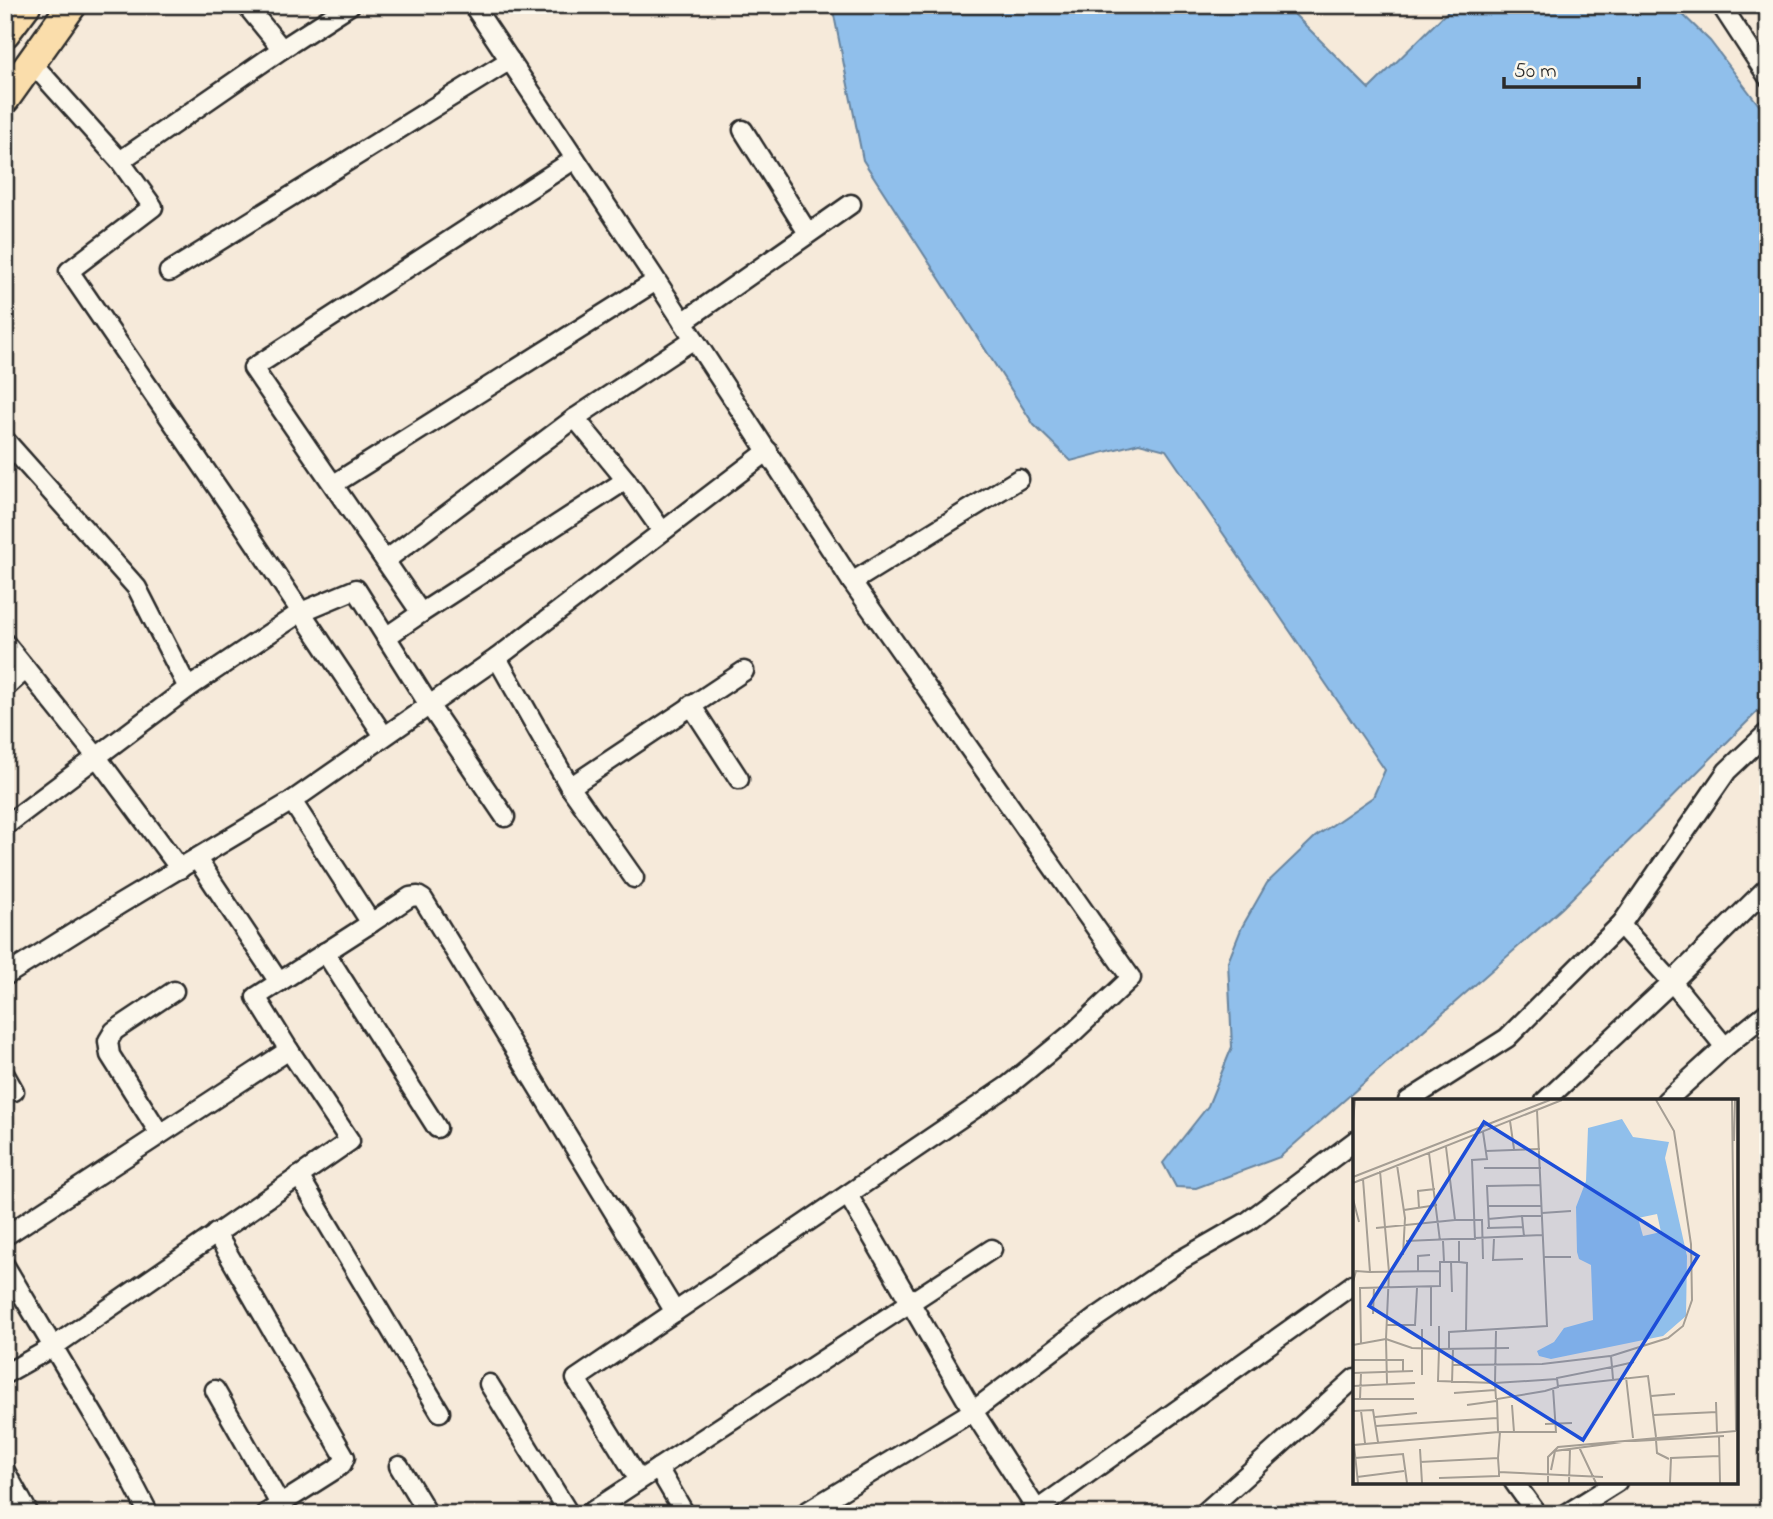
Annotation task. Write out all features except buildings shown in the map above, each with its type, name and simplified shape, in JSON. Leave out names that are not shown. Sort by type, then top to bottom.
[{"type":"main road","points":[[5,33],[26,5]]},
{"type":"main road","points":[[5,99],[72,5]]},
{"type":"street","points":[[246,5],[282,49]]},
{"type":"street","points":[[120,161],[350,5]]},
{"type":"street","points":[[473,5],[852,582],[1131,978],[1075,1031],[1009,1085],[576,1380],[639,1480]]},
{"type":"street","points":[[1721,5],[1768,77]]},
{"type":"street","points":[[169,272],[510,61]]},
{"type":"street","points":[[32,63],[120,161],[153,207],[69,271],[384,736]]},
{"type":"street","points":[[743,130],[808,233]]},
{"type":"street","points":[[421,613],[253,368],[575,159]]},
{"type":"street","points":[[683,322],[850,204]]},
{"type":"street","points":[[334,484],[656,281]]},
{"type":"street","points":[[386,560],[575,418],[694,339]]},
{"type":"street","points":[[575,418],[626,480],[662,531]]},
{"type":"street","points":[[5,440],[137,587],[188,688]]},
{"type":"street","points":[[5,976],[292,801],[496,658],[768,451]]},
{"type":"street","points":[[852,582],[1019,479]]},
{"type":"street","points":[[386,637],[626,480]]},
{"type":"street","points":[[5,826],[188,688],[301,612],[356,589],[429,705],[505,817]]},
{"type":"street","points":[[5,643],[96,756],[180,869]]},
{"type":"street","points":[[496,658],[569,787],[634,878]]},
{"type":"street","points":[[5,688],[26,669]]},
{"type":"street","points":[[569,787],[744,671]]},
{"type":"street","points":[[691,705],[740,779]]},
{"type":"street","points":[[1411,1099],[1507,1038],[1622,923],[1727,771],[1768,732]]},
{"type":"street","points":[[292,801],[371,923]]},
{"type":"street","points":[[197,859],[279,982]]},
{"type":"street","points":[[1547,1099],[1768,887]]},
{"type":"street","points":[[5,1374],[53,1347],[350,1141],[256,997],[410,897],[418,896],[423,899],[675,1312]]},
{"type":"street","points":[[1622,923],[1625,930],[1725,1047]]},
{"type":"street","points":[[325,953],[437,1128]]},
{"type":"street","points":[[160,1134],[110,1055],[108,1041],[114,1031],[174,991]]},
{"type":"street","points":[[1668,1099],[1768,1012]]},
{"type":"street","points":[[5,1236],[289,1049]]},
{"type":"street","points":[[803,1514],[973,1411],[1097,1317],[1179,1261],[1247,1222],[1353,1142]]},
{"type":"street","points":[[299,1176],[440,1412]]},
{"type":"street","points":[[848,1195],[973,1411],[1036,1513],[1353,1284]]},
{"type":"street","points":[[215,1390],[273,1509],[337,1469],[345,1460],[345,1454],[216,1233]]},
{"type":"street","points":[[588,1514],[992,1249]]},
{"type":"street","points":[[5,1266],[123,1464],[149,1514]]},
{"type":"street","points":[[1203,1514],[1353,1380]]},
{"type":"street","points":[[489,1384],[569,1514]]},
{"type":"street","points":[[399,1466],[428,1514]]},
{"type":"street","points":[[658,1468],[684,1514]]},
{"type":"street","points":[[5,1471],[29,1514]]},
{"type":"street","points":[[1515,1484],[1536,1514]]},
{"type":"street","points":[[1566,1514],[1605,1485]]},
{"type":"water","points":[[832,5],[1285,5],[1369,89],[1454,5],[1673,5],[1710,41],[1768,117],[1768,701],[1562,908],[1280,1157],[1196,1188],[1176,1187],[1163,1163],[1208,1106],[1232,1047],[1228,962],[1242,927],[1267,883],[1315,837],[1373,797],[1385,770],[1166,450],[1139,443],[1071,461],[1034,425],[863,160]]}]
